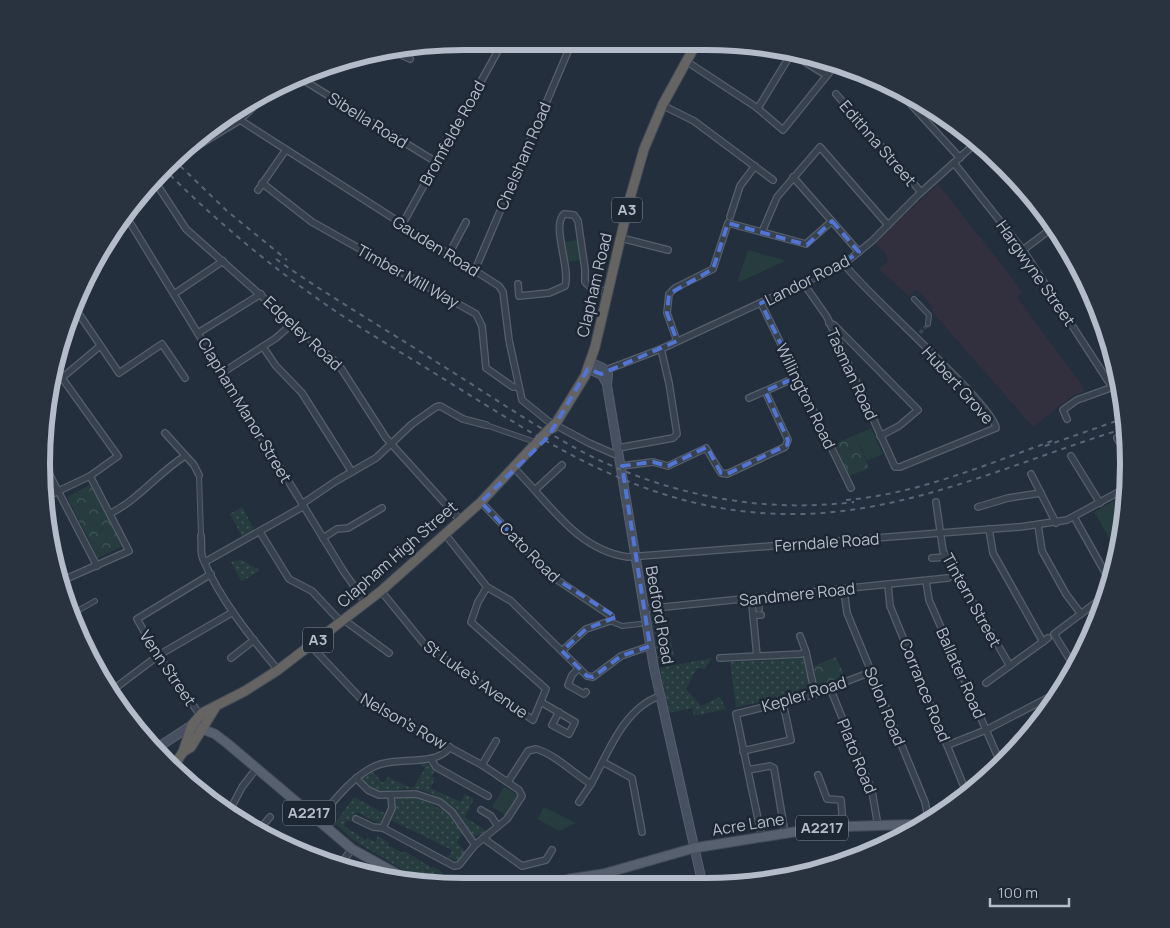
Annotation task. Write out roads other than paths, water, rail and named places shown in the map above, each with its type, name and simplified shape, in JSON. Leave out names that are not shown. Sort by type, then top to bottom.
[{"type":"highway","name":"Clapham Road","points":[[589,366],[642,157],[662,105],[691,50]]},
{"type":"highway","name":"Clapham High Street","points":[[516,466],[523,464],[548,438],[554,424],[582,383],[589,366]]},
{"type":"highway","name":"Clapham High Street","points":[[192,725],[200,715],[213,712],[278,670],[381,591],[481,502],[516,466],[535,442],[554,424]]},
{"type":"highway","name":"Clapham High Street","points":[[183,752],[191,747],[213,712]]},
{"type":"highway","name":"A3","points":[[176,762],[183,752],[192,725]]},
{"type":"main road","points":[[589,366],[606,370]]},
{"type":"main road","points":[[589,366],[602,374],[607,384]]},
{"type":"main road","name":"Bedford Road","points":[[606,370],[636,556],[651,608],[650,646],[701,878]]},
{"type":"main road","points":[[213,712],[214,734]]},
{"type":"main road","points":[[161,746],[192,725]]},
{"type":"main road","name":"A2217","points":[[192,725],[214,734],[352,849],[391,871]]},
{"type":"main road","name":"Acre Lane","points":[[694,848],[785,833],[843,826],[911,824]]},
{"type":"main road","name":"A2217","points":[[579,878],[589,877],[694,848]]},
{"type":"street","name":"Bromfelde Road","points":[[402,225],[498,50]]},
{"type":"street","name":"Chelsham Road","points":[[475,270],[569,50]]},
{"type":"street","points":[[402,55],[410,60]]},
{"type":"street","points":[[758,108],[789,58]]},
{"type":"street","points":[[686,61],[758,108],[779,128],[786,129],[831,70]]},
{"type":"street","points":[[805,62],[826,75]]},
{"type":"street","name":"Sibella Road","points":[[306,82],[436,162]]},
{"type":"street","name":"Edithna Street","points":[[836,94],[921,192]]},
{"type":"street","points":[[910,104],[960,158]]},
{"type":"street","points":[[662,105],[694,121],[774,180]]},
{"type":"street","points":[[214,134],[240,120],[252,108]]},
{"type":"street","name":"Gauden Road","points":[[240,120],[285,151],[499,286],[504,292],[518,387],[524,402],[554,424],[588,443],[614,454],[619,451]]},
{"type":"street","points":[[762,232],[775,200],[818,147],[821,148],[888,225]]},
{"type":"street","name":"Landor Road","points":[[606,370],[660,349],[844,264],[972,147]]},
{"type":"street","points":[[258,190],[285,151]]},
{"type":"street","name":"Hargwyne Street","points":[[954,163],[1023,250],[1112,387]]},
{"type":"street","points":[[677,341],[667,313],[669,294],[675,288],[713,269],[740,186],[755,166]]},
{"type":"street","points":[[793,177],[859,252]]},
{"type":"street","name":"Timber Mill Way","points":[[262,183],[312,222],[476,314],[482,326],[486,368],[513,387],[518,387]]},
{"type":"street","name":"Edgeley Road","points":[[158,186],[186,229],[339,365],[391,444],[460,520]]},
{"type":"street","points":[[518,284],[519,296],[549,293],[565,286],[566,276],[559,222],[564,214],[570,213],[578,220],[585,282],[591,288],[608,292]]},
{"type":"street","points":[[729,220],[762,232],[806,244],[832,221]]},
{"type":"street","name":"Clapham Manor Street","points":[[129,221],[323,538],[366,603]]},
{"type":"street","points":[[449,254],[466,222]]},
{"type":"street","points":[[1023,250],[1048,231]]},
{"type":"street","points":[[620,238],[668,250]]},
{"type":"street","points":[[174,294],[223,262]]},
{"type":"street","name":"Hubert Grove","points":[[844,264],[917,335],[975,398],[996,427],[896,468]]},
{"type":"street","name":"Tasman Road","points":[[804,284],[829,323],[896,468]]},
{"type":"street","points":[[198,333],[261,294]]},
{"type":"street","points":[[914,299],[930,315],[928,324]]},
{"type":"street","name":"Willington Road","points":[[761,303],[851,488]]},
{"type":"street","points":[[79,314],[119,373],[162,344],[185,378]]},
{"type":"street","points":[[222,373],[263,347],[293,323]]},
{"type":"street","points":[[829,323],[834,324],[918,410],[899,426],[880,436]]},
{"type":"street","points":[[837,343],[846,338]]},
{"type":"street","points":[[58,381],[100,346]]},
{"type":"street","points":[[263,347],[276,366],[302,393],[352,472]]},
{"type":"street","points":[[619,451],[672,438],[677,434],[669,383],[660,349]]},
{"type":"street","points":[[749,398],[797,377]]},
{"type":"street","points":[[51,495],[90,476],[117,457],[117,452],[62,378]]},
{"type":"street","points":[[1067,418],[1063,410],[1071,402],[1112,387]]},
{"type":"street","points":[[621,466],[653,462],[668,466],[706,448],[721,473],[727,474],[785,447],[788,440],[765,391]]},
{"type":"street","points":[[205,562],[260,532],[376,458],[428,411],[438,406],[463,419],[535,442]]},
{"type":"street","points":[[165,434],[199,475],[202,558],[234,612],[278,670]]},
{"type":"street","points":[[1117,438],[1119,442]]},
{"type":"street","points":[[111,514],[130,503],[168,467],[185,456]]},
{"type":"street","points":[[1071,456],[1100,503]]},
{"type":"street","points":[[535,490],[562,465]]},
{"type":"street","name":"Ferndale Road","points":[[516,466],[535,490],[581,538],[612,554],[636,556],[1038,526],[1074,517],[1119,491]]},
{"type":"street","points":[[1031,474],[1056,523]]},
{"type":"street","points":[[66,579],[129,551],[90,476]]},
{"type":"street","points":[[50,477],[96,566]]},
{"type":"street","points":[[978,507],[1008,498],[1041,493]]},
{"type":"street","name":"Cato Road","points":[[481,502],[550,575],[566,588],[609,613],[610,621]]},
{"type":"street","name":"Tintern Street","points":[[936,502],[940,533],[946,557],[1010,666]]},
{"type":"street","points":[[323,538],[337,529],[348,528],[382,508]]},
{"type":"street","points":[[1074,517],[1105,574]]},
{"type":"street","points":[[1038,526],[1042,551],[1081,614]]},
{"type":"street","points":[[986,683],[1046,640],[993,553],[989,529]]},
{"type":"street","points":[[260,532],[289,579],[312,591],[343,621],[389,653]]},
{"type":"street","points":[[445,534],[487,587],[511,601],[591,678],[621,656],[650,646]]},
{"type":"street","points":[[932,558],[946,557]]},
{"type":"street","name":"Venn Street","points":[[200,715],[159,655],[137,617],[211,574]]},
{"type":"street","name":"Sandmere Road","points":[[651,608],[948,578]]},
{"type":"street","name":"Ballater Road","points":[[926,581],[929,600],[998,758]]},
{"type":"street","name":"Corrance Road","points":[[888,585],[890,606],[964,787]]},
{"type":"street","points":[[487,587],[478,602],[471,622],[546,689],[541,702],[559,712]]},
{"type":"street","name":"Solon Road","points":[[844,590],[847,614],[925,802],[926,814]]},
{"type":"street","name":"St Luke's Avenue","points":[[381,591],[425,645],[533,720],[541,702]]},
{"type":"street","points":[[753,615],[760,612],[758,598]]},
{"type":"street","points":[[78,611],[95,602]]},
{"type":"street","points":[[1070,660],[1054,634],[1096,603]]},
{"type":"street","points":[[752,605],[757,656]]},
{"type":"street","points":[[116,688],[159,655],[234,612]]},
{"type":"street","points":[[562,652],[586,629],[610,621],[622,626],[640,624]]},
{"type":"street","points":[[800,636],[806,652],[815,694]]},
{"type":"street","points":[[230,658],[254,640]]},
{"type":"street","name":"Nelson's Row","points":[[311,646],[363,701],[450,747],[508,782]]},
{"type":"street","points":[[720,658],[806,652]]},
{"type":"street","points":[[579,668],[572,675],[568,685],[584,694],[586,692]]},
{"type":"street","name":"Kepler Road","points":[[743,751],[736,714],[815,694],[872,672]]},
{"type":"street","name":"Plato Road","points":[[830,688],[872,791],[878,826]]},
{"type":"street","points":[[579,802],[632,714],[646,703],[660,696]]},
{"type":"street","points":[[948,745],[986,730],[1048,696]]},
{"type":"street","points":[[762,838],[743,751],[791,740],[783,703]]},
{"type":"street","points":[[482,765],[496,741]]},
{"type":"street","points":[[317,821],[344,789],[356,778],[375,766],[386,762],[431,759],[444,755],[450,747]]},
{"type":"street","points":[[356,819],[374,827],[383,828],[454,866],[462,862],[475,845],[507,819],[522,796],[521,791],[508,782],[526,754],[533,749],[542,750],[591,784]]},
{"type":"street","points":[[431,759],[436,766],[488,796]]},
{"type":"street","points":[[603,762],[632,778],[642,832]]},
{"type":"street","points":[[748,770],[770,766],[774,768],[785,833]]},
{"type":"street","points":[[232,806],[242,787],[256,769]]},
{"type":"street","points":[[818,775],[827,799],[841,800],[843,826]]},
{"type":"street","points":[[356,778],[374,794],[391,796],[416,794],[440,802],[452,812],[475,845]]},
{"type":"street","points":[[383,828],[392,808],[391,796]]},
{"type":"street","points":[[481,810],[491,816],[498,826]]},
{"type":"street","points":[[263,826],[270,817]]},
{"type":"street","points":[[483,838],[522,866],[546,860],[552,850]]},
{"type":"street","points":[[344,860],[352,849]]},
{"type":"tunnel","points":[[920,333],[928,324]]},
{"type":"railway","points":[[178,164],[227,211],[287,260]]},
{"type":"railway","points":[[169,174],[253,250],[327,305],[374,336],[568,453],[610,474],[654,491],[701,504],[750,512],[803,514],[845,511],[886,504],[967,482],[1118,431]]},
{"type":"railway","points":[[276,259],[526,419],[579,450],[611,465],[678,489],[712,497],[783,505],[819,505],[854,502]]},
{"type":"railway","points":[[1045,446],[1117,421]]},
{"type":"railway","points":[[846,500],[899,492],[925,485],[976,469],[1052,441]]}]
